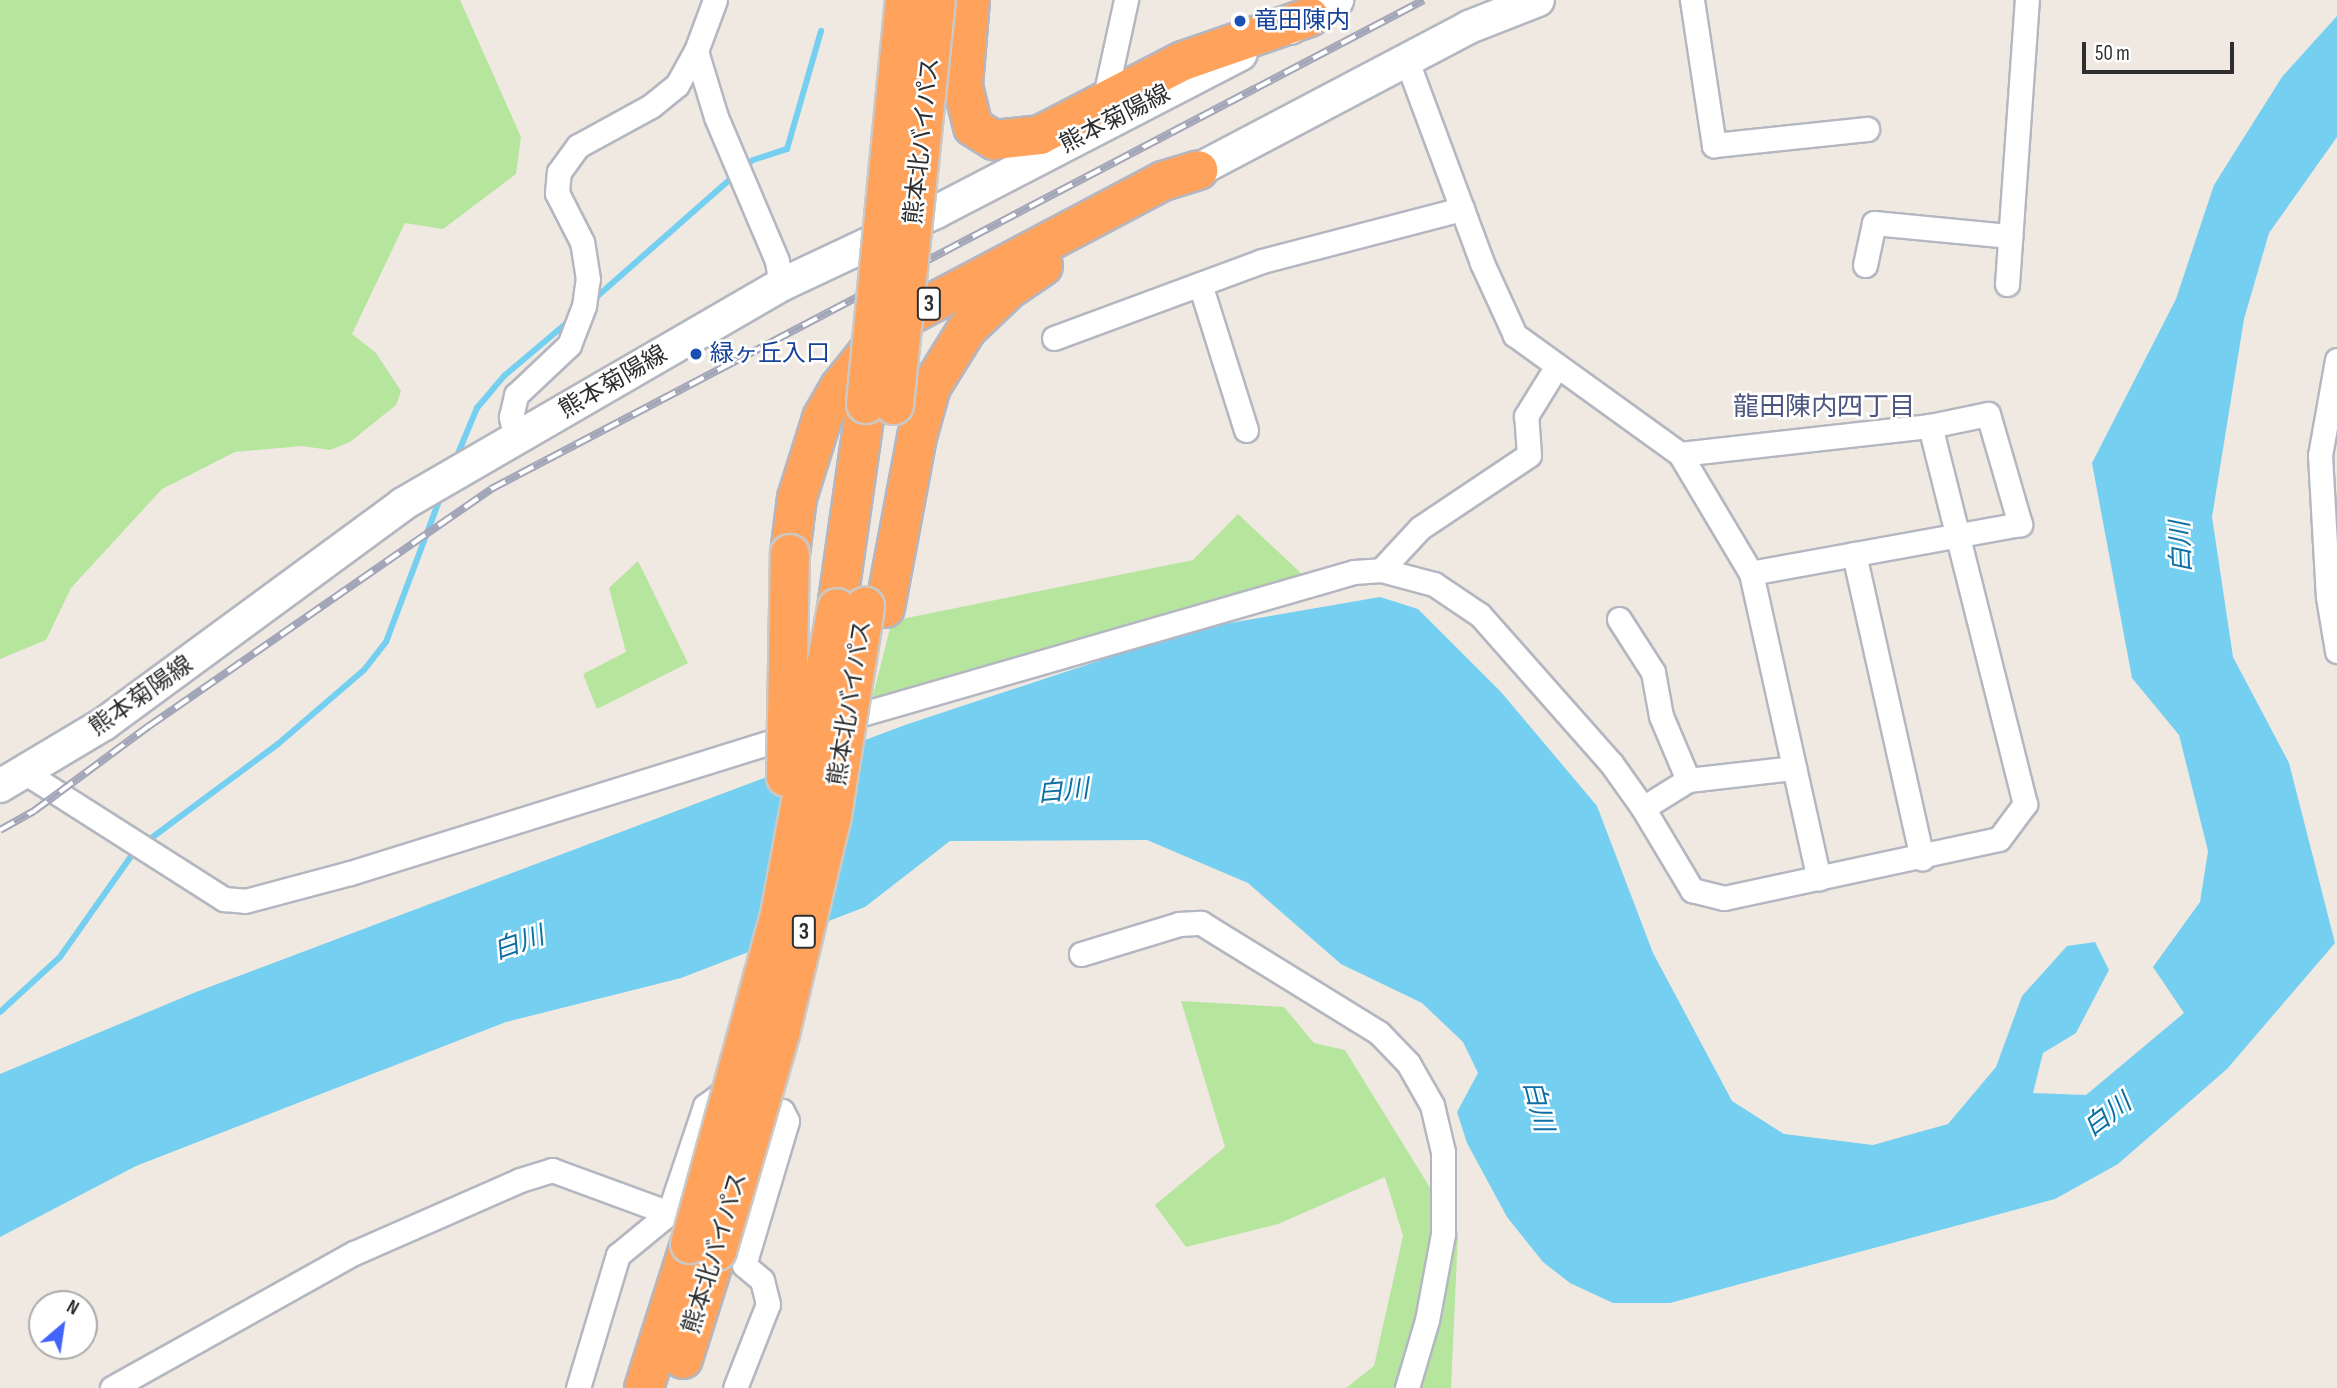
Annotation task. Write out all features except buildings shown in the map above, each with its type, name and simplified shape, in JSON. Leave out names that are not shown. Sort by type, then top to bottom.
[{"type":"highway","points":[[864,246],[887,0]]},
{"type":"highway","name":"熊本北バイパス","points":[[672,1388],[692,1236],[780,1034],[832,816],[862,607],[880,404],[905,0]]},
{"type":"highway","name":"熊本北バイパス","points":[[880,404],[936,0]]},
{"type":"highway","points":[[970,0],[963,86],[973,127],[994,140],[1040,135],[1102,113],[1182,61],[1324,8]]},
{"type":"highway","name":"3","points":[[780,915],[779,847],[788,753],[790,554],[799,487],[822,418],[840,387],[889,326],[1163,181],[1198,170]]},
{"type":"highway","name":"3","points":[[862,607],[922,411],[936,378],[967,329],[1009,289],[1177,192],[1198,170]]},
{"type":"highway","name":"熊本北バイパス","points":[[644,1388],[692,1236],[862,607]]},
{"type":"main road","points":[[1198,170],[1469,27],[1538,0]]},
{"type":"main road","name":"熊本菊陽線","points":[[13,779],[104,724],[403,504],[781,285],[864,246],[1102,113]]},
{"type":"street","points":[[516,439],[511,417],[516,395],[569,345],[584,306],[588,279],[582,242],[557,193],[559,172],[578,146],[651,106],[677,85],[696,51],[715,0]]},
{"type":"street","points":[[1102,113],[1126,0]]},
{"type":"street","points":[[1692,0],[1714,145],[1867,129]]},
{"type":"street","points":[[2007,284],[2027,0]]},
{"type":"street","points":[[696,51],[716,117],[776,261],[781,285]]},
{"type":"street","points":[[1407,61],[1462,209],[1515,335],[1555,369],[1680,454],[1751,573],[1819,879]]},
{"type":"street","points":[[1054,338],[1262,261],[1462,209]]},
{"type":"street","points":[[1864,265],[1874,223],[2010,236]]},
{"type":"street","points":[[1199,284],[1246,430]]},
{"type":"street","points":[[2337,360],[2320,455],[2337,651]]},
{"type":"street","points":[[1381,569],[1420,528],[1529,454],[1526,416],[1555,369]]},
{"type":"street","points":[[1680,454],[1930,426],[1988,414],[2020,524],[1751,573]]},
{"type":"street","points":[[13,779],[225,898],[245,901],[363,869],[921,695],[1354,572],[1381,569],[1434,584],[1480,615],[1574,720],[1643,808],[1692,890],[1724,898],[1922,859],[1999,839],[2025,804],[1930,426]]},
{"type":"street","points":[[1854,554],[1922,859]]},
{"type":"street","points":[[1619,619],[1653,671],[1661,716],[1688,780]]},
{"type":"street","points":[[1643,808],[1688,780],[1794,768]]},
{"type":"street","points":[[1081,954],[1180,924],[1201,923],[1379,1033],[1408,1063],[1432,1105],[1443,1152],[1443,1234],[1427,1321],[1407,1388]]},
{"type":"street","points":[[692,1236],[705,1106],[720,1095],[782,1111],[787,1121],[744,1265],[762,1280],[768,1304],[735,1388]]},
{"type":"street","points":[[112,1388],[354,1253],[531,1176],[552,1170],[569,1173],[692,1236]]},
{"type":"street","points":[[578,1388],[618,1255],[692,1236]]},
{"type":"green space","points":[[0,0],[460,0],[521,137],[516,174],[443,229],[405,223],[352,334],[376,353],[401,391],[396,405],[350,442],[330,450],[302,446],[235,452],[162,489],[71,588],[46,640],[0,659]]},
{"type":"green space","points":[[1238,514],[1303,575],[872,699],[892,621],[1193,560]]},
{"type":"green space","points":[[638,561],[688,663],[597,709],[583,674],[626,652],[609,588]]},
{"type":"green space","points":[[1181,1001],[1284,1007],[1314,1043],[1345,1050],[1458,1233],[1451,1388],[1346,1388],[1374,1366],[1403,1236],[1385,1177],[1278,1224],[1186,1247],[1155,1205],[1225,1147]]},
{"type":"water","name":"白川","points":[[2337,16],[2337,137],[2269,233],[2244,319],[2212,517],[2233,657],[2289,763],[2335,943],[2227,1069],[2118,1164],[2055,1199],[1670,1303],[1613,1303],[1570,1283],[1543,1262],[1507,1217],[1467,1143],[1457,1112],[1478,1073],[1463,1042],[1422,1003],[1341,964],[1248,883],[1147,840],[950,841],[865,907],[681,978],[506,1022],[136,1166],[0,1237],[0,1074],[196,992],[905,725],[1195,629],[1380,597],[1418,609],[1501,692],[1597,806],[1653,953],[1732,1101],[1784,1134],[1873,1145],[1948,1124],[1996,1067],[2022,996],[2067,946],[2095,942],[2109,970],[2076,1033],[2043,1053],[2033,1093],[2086,1095],[2184,1013],[2153,967],[2200,902],[2208,851],[2179,735],[2132,678],[2092,463],[2176,299],[2214,185],[2282,77]]},
{"type":"waterway","points":[[744,167],[753,160],[787,149],[821,31]]},
{"type":"waterway","points":[[592,301],[736,174]]},
{"type":"waterway","points":[[454,463],[477,408],[504,376],[568,322]]},
{"type":"waterway","points":[[146,842],[278,744],[364,670],[386,642],[441,496]]},
{"type":"waterway","points":[[0,1012],[60,957],[137,848]]},
{"type":"railway","points":[[0,830],[34,811],[149,726],[491,489],[1424,0]]},
{"type":"place","name":"竜田陳内","points":[[1240,21]]},
{"type":"place","name":"緑ヶ丘入口","points":[[696,354]]},
{"type":"district","name":"龍田陳内四丁目","points":[[1824,408]]}]
